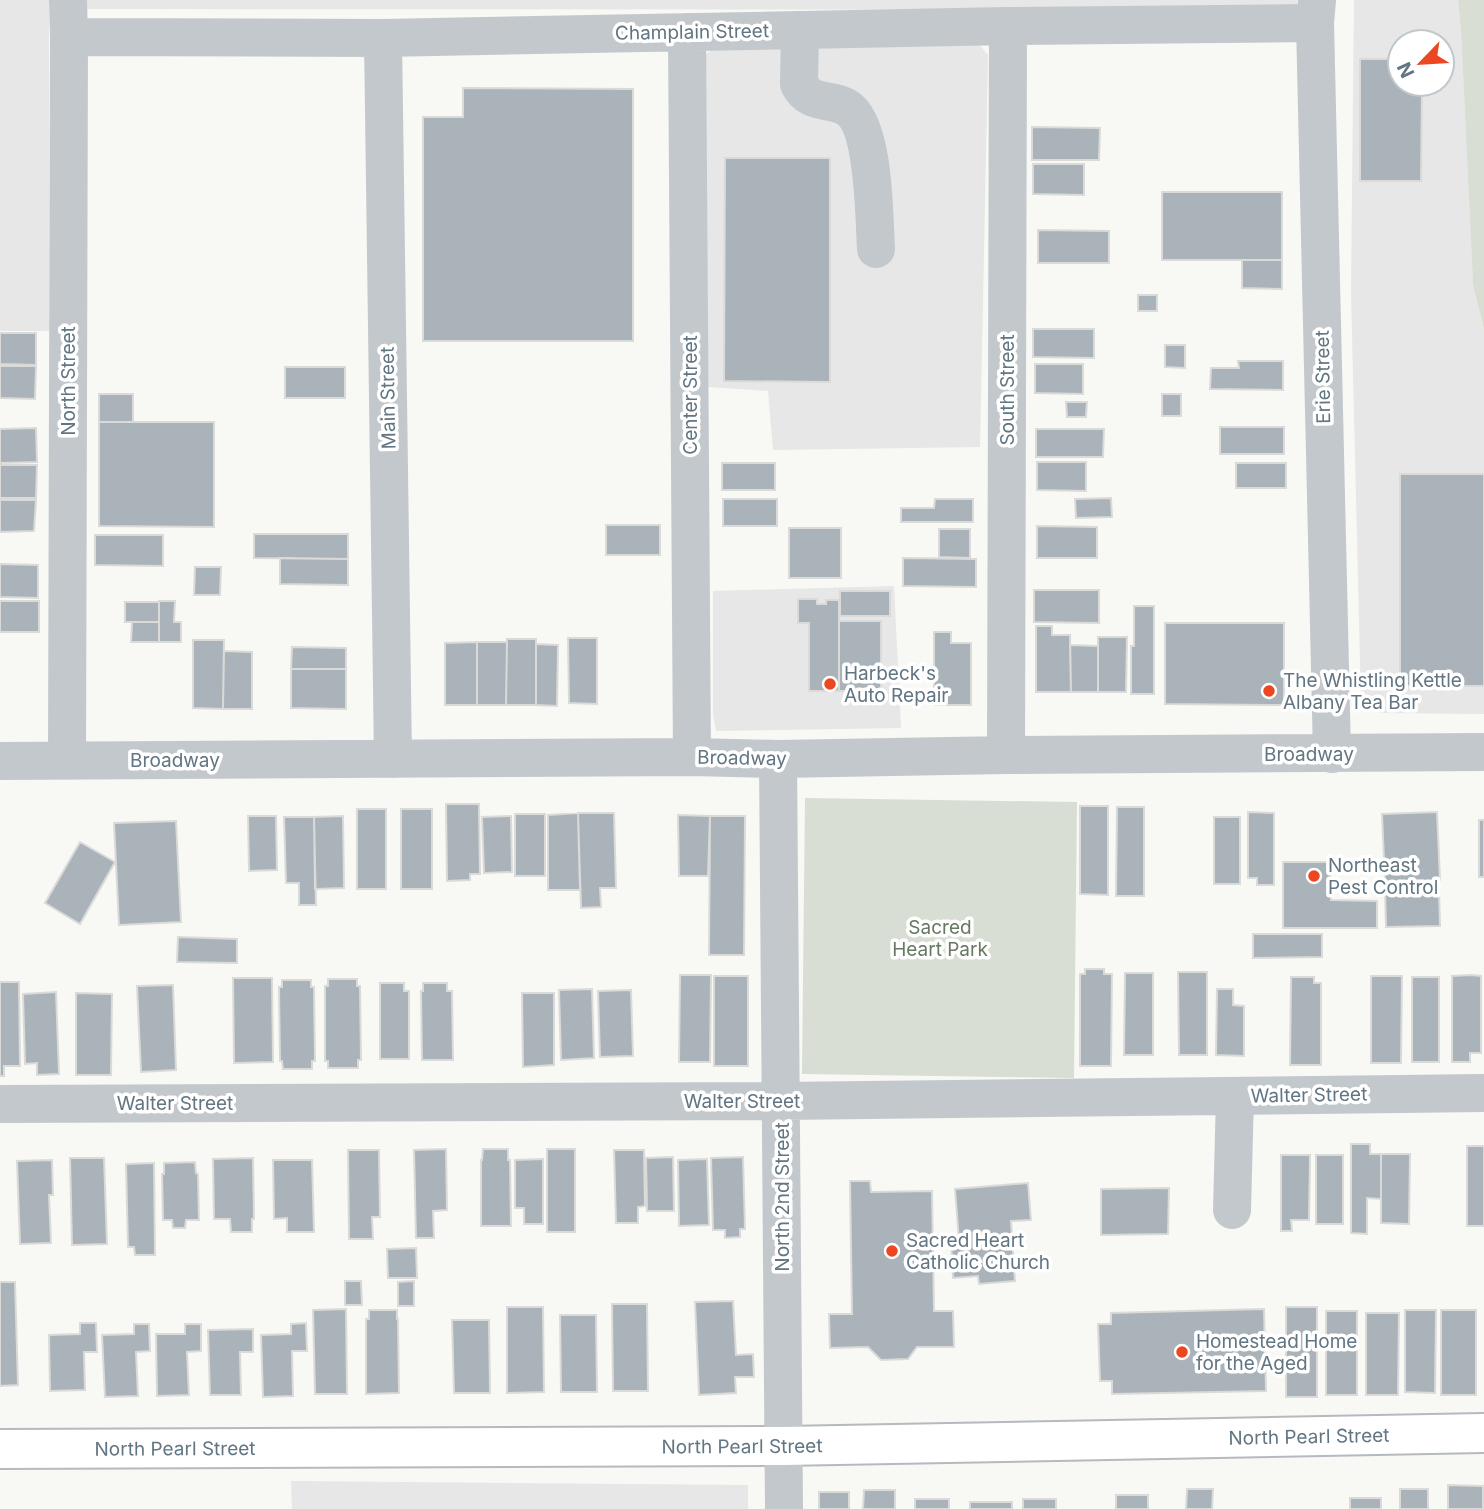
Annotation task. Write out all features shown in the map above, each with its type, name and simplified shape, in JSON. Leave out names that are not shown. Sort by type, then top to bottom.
[{"type":"main road","name":"North Pearl Street","points":[[0,1448],[783,1446],[1484,1433]]},
{"type":"street","name":"Champlain Street","points":[[68,19],[383,38],[1008,26],[1316,11]]},
{"type":"street","name":"Erie Street","points":[[1316,11],[1332,754]]},
{"type":"street","name":"North Street","points":[[67,761],[68,19]]},
{"type":"street","name":"South Street","points":[[1006,755],[1008,26]]},
{"type":"street","points":[[800,30],[799,85],[807,95],[821,102],[844,106],[852,111],[867,142],[876,249]]},
{"type":"street","name":"Center Street","points":[[687,32],[692,757]]},
{"type":"street","name":"Main Street","points":[[383,38],[393,759]]},
{"type":"street","name":"Broadway","points":[[0,761],[692,757],[778,759],[1484,752]]},
{"type":"street","name":"North 2nd Street","points":[[778,759],[784,1509]]},
{"type":"street","name":"Walter Street","points":[[0,1104],[781,1101],[1484,1093]]},
{"type":"street","points":[[1232,1210],[1235,1096]]},
{"type":"shaded area","points":[[0,0],[49,0],[49,331],[0,331]]},
{"type":"shaded area","points":[[83,0],[1297,0],[1297,10],[84,9]]},
{"type":"shaded area","points":[[1354,0],[1458,0],[1473,285],[1484,329],[1484,714],[1376,713],[1361,700],[1351,292]]},
{"type":"shaded area","points":[[977,42],[988,55],[980,447],[773,450],[768,391],[708,387],[705,55],[713,49]]},
{"type":"shaded area","points":[[894,586],[901,728],[716,731],[713,715],[713,591]]},
{"type":"shaded area","points":[[291,1481],[748,1485],[748,1509],[292,1509]]},
{"type":"green space","points":[[1458,0],[1484,0],[1484,329],[1473,285]]},
{"type":"green space","name":"Sacred Heart Park","points":[[805,798],[1077,802],[1074,1078],[802,1074]]},
{"type":"building","points":[[1360,59],[1386,59],[1386,98],[1422,98],[1421,181],[1360,181]]},
{"type":"building","points":[[463,88],[633,89],[633,341],[423,341],[423,117],[463,117]]},
{"type":"building","points":[[1032,127],[1100,128],[1099,160],[1032,160]]},
{"type":"building","points":[[725,158],[830,158],[830,382],[724,381]]},
{"type":"building","points":[[1033,164],[1084,164],[1084,195],[1033,194]]},
{"type":"building","points":[[1162,192],[1282,192],[1282,260],[1162,260]]},
{"type":"building","points":[[1038,230],[1109,231],[1109,263],[1038,263]]},
{"type":"building","points":[[1242,260],[1282,260],[1282,289],[1242,288]]},
{"type":"building","points":[[1138,295],[1157,295],[1157,311],[1138,311]]},
{"type":"building","points":[[1033,329],[1094,329],[1094,358],[1033,357]]},
{"type":"building","points":[[0,333],[36,333],[36,365],[0,364]]},
{"type":"building","points":[[1165,345],[1185,345],[1185,368],[1165,367]]},
{"type":"building","points":[[1238,361],[1283,361],[1283,390],[1210,389],[1211,368],[1239,368]]},
{"type":"building","points":[[1035,364],[1083,364],[1083,394],[1035,393]]},
{"type":"building","points":[[0,366],[36,366],[35,399],[0,398]]},
{"type":"building","points":[[285,367],[345,367],[345,398],[285,398]]},
{"type":"building","points":[[99,394],[133,394],[133,422],[99,422]]},
{"type":"building","points":[[1162,394],[1181,394],[1181,416],[1162,416]]},
{"type":"building","points":[[1066,402],[1087,402],[1086,417],[1067,417]]},
{"type":"building","points":[[99,422],[214,422],[214,527],[99,526]]},
{"type":"building","points":[[1220,427],[1284,427],[1284,454],[1220,454]]},
{"type":"building","points":[[36,428],[37,462],[0,463],[0,429]]},
{"type":"building","points":[[1036,429],[1104,429],[1103,457],[1036,457]]},
{"type":"building","points":[[1037,462],[1086,462],[1086,491],[1037,490]]},
{"type":"building","points":[[722,463],[775,463],[775,490],[722,490]]},
{"type":"building","points":[[1236,463],[1286,463],[1286,488],[1236,488]]},
{"type":"building","points":[[0,465],[37,465],[36,498],[0,498]]},
{"type":"building","points":[[1400,474],[1484,474],[1484,686],[1400,686]]},
{"type":"building","points":[[1111,498],[1112,517],[1076,518],[1075,499]]},
{"type":"building","points":[[723,499],[777,499],[777,526],[723,526]]},
{"type":"building","points":[[935,499],[973,499],[973,522],[901,522],[901,508],[934,508]]},
{"type":"building","points":[[0,500],[36,500],[34,531],[0,532]]},
{"type":"building","points":[[606,525],[660,525],[660,555],[606,555]]},
{"type":"building","points":[[1037,526],[1097,527],[1097,558],[1037,558]]},
{"type":"building","points":[[789,528],[841,528],[841,578],[789,578]]},
{"type":"building","points":[[939,529],[970,529],[970,558],[939,557]]},
{"type":"building","points":[[254,534],[348,534],[348,559],[254,558]]},
{"type":"building","points":[[95,535],[163,535],[163,566],[95,565]]},
{"type":"building","points":[[280,558],[348,559],[348,585],[280,584]]},
{"type":"building","points":[[903,558],[976,559],[976,587],[903,586]]},
{"type":"building","points":[[0,564],[38,565],[38,598],[0,597]]},
{"type":"building","points":[[195,567],[221,567],[220,595],[194,595]]},
{"type":"building","points":[[1034,590],[1099,590],[1099,623],[1034,622]]},
{"type":"building","points":[[840,591],[890,591],[890,616],[840,616]]},
{"type":"building","points":[[798,599],[817,599],[817,604],[826,604],[826,600],[839,600],[839,691],[809,691],[809,623],[798,623]]},
{"type":"building","points":[[0,601],[39,601],[39,632],[0,632]]},
{"type":"building","points":[[159,601],[175,601],[174,622],[181,622],[181,642],[159,642]]},
{"type":"building","points":[[125,602],[159,602],[159,622],[125,622]]},
{"type":"building","points":[[1134,606],[1154,606],[1154,694],[1131,694]]},
{"type":"building","points":[[839,621],[881,621],[881,691],[839,691]]},
{"type":"building","points":[[132,622],[159,622],[159,642],[131,642]]},
{"type":"building","points":[[1165,623],[1284,623],[1284,705],[1165,704]]},
{"type":"building","points":[[1036,626],[1052,626],[1052,635],[1070,635],[1071,692],[1036,692]]},
{"type":"building","points":[[934,632],[951,632],[951,643],[971,643],[971,705],[934,705]]},
{"type":"building","points":[[1098,637],[1127,637],[1126,692],[1098,692]]},
{"type":"building","points":[[568,638],[597,638],[597,704],[569,703]]},
{"type":"building","points":[[507,639],[536,639],[536,705],[506,705]]},
{"type":"building","points":[[193,640],[224,640],[223,709],[193,708]]},
{"type":"building","points":[[477,642],[477,705],[445,705],[445,643]]},
{"type":"building","points":[[477,642],[507,642],[506,705],[477,705]]},
{"type":"building","points":[[536,644],[558,645],[557,706],[536,705]]},
{"type":"building","points":[[1070,645],[1098,646],[1098,692],[1071,692]]},
{"type":"building","points":[[292,647],[346,648],[346,669],[291,669]]},
{"type":"building","points":[[224,651],[252,652],[252,709],[223,709]]},
{"type":"building","points":[[291,669],[346,669],[346,709],[291,708]]},
{"type":"building","points":[[446,804],[479,804],[480,874],[470,874],[470,880],[447,881]]},
{"type":"building","points":[[1080,806],[1108,806],[1108,895],[1080,894]]},
{"type":"building","points":[[1117,807],[1144,807],[1144,896],[1116,896]]},
{"type":"building","points":[[357,809],[386,809],[386,889],[357,889]]},
{"type":"building","points":[[401,809],[432,809],[432,889],[401,889]]},
{"type":"building","points":[[1248,812],[1274,813],[1274,885],[1257,885],[1257,878],[1248,878]]},
{"type":"building","points":[[1437,812],[1440,880],[1385,882],[1382,814]]},
{"type":"building","points":[[578,813],[580,890],[548,890],[548,815]]},
{"type":"building","points":[[578,813],[614,813],[616,888],[600,888],[601,907],[581,908]]},
{"type":"building","points":[[515,814],[545,814],[545,876],[515,876]]},
{"type":"building","points":[[678,815],[710,816],[708,876],[679,876]]},
{"type":"building","points":[[248,816],[276,816],[277,870],[249,871]]},
{"type":"building","points":[[343,816],[344,888],[315,889],[314,817]]},
{"type":"building","points":[[511,816],[512,872],[484,873],[482,817]]},
{"type":"building","points":[[710,816],[745,816],[744,955],[709,955]]},
{"type":"building","points":[[284,817],[314,817],[316,905],[299,905],[299,883],[286,883]]},
{"type":"building","points":[[1214,817],[1240,817],[1240,884],[1214,884]]},
{"type":"building","points":[[1479,820],[1484,820],[1484,877],[1479,877]]},
{"type":"building","points":[[176,821],[181,922],[119,925],[114,823]]},
{"type":"building","points":[[80,842],[115,862],[80,924],[45,903]]},
{"type":"building","points":[[1283,862],[1331,862],[1331,900],[1377,901],[1377,928],[1283,928]]},
{"type":"building","points":[[1385,890],[1439,890],[1440,926],[1386,927]]},
{"type":"building","points":[[1253,934],[1322,934],[1322,957],[1253,958]]},
{"type":"building","points":[[178,937],[237,939],[237,963],[177,962]]},
{"type":"building","points":[[1085,969],[1104,969],[1104,974],[1112,974],[1111,1066],[1080,1066],[1080,974],[1085,974]]},
{"type":"building","points":[[1178,972],[1207,972],[1207,1055],[1179,1055]]},
{"type":"building","points":[[1125,973],[1153,973],[1153,1055],[1124,1055]]},
{"type":"building","points":[[680,975],[711,975],[710,1062],[679,1062]]},
{"type":"building","points":[[714,976],[748,976],[748,1066],[714,1066]]},
{"type":"building","points":[[1371,976],[1402,976],[1401,1063],[1371,1063]]},
{"type":"building","points":[[1452,976],[1481,976],[1481,1053],[1470,1053],[1470,1062],[1452,1062]]},
{"type":"building","points":[[1291,977],[1314,977],[1314,983],[1321,983],[1321,1065],[1290,1065]]},
{"type":"building","points":[[1412,977],[1439,977],[1439,1062],[1412,1062]]},
{"type":"building","points":[[233,978],[272,978],[273,1062],[234,1063]]},
{"type":"building","points":[[328,979],[357,979],[357,986],[360,986],[361,1060],[358,1060],[358,1068],[328,1068],[328,1061],[325,1061],[325,986],[328,986]]},
{"type":"building","points":[[282,980],[311,980],[311,987],[314,987],[315,1061],[312,1061],[312,1069],[283,1069],[280,1061],[279,987],[282,987]]},
{"type":"building","points":[[0,982],[19,982],[20,1066],[4,1066],[4,1076],[0,1076]]},
{"type":"building","points":[[380,983],[404,983],[404,991],[409,991],[409,1059],[380,1059]]},
{"type":"building","points":[[423,983],[447,983],[447,991],[452,991],[453,1060],[422,1060]]},
{"type":"building","points":[[173,985],[176,1070],[141,1072],[137,986]]},
{"type":"building","points":[[592,989],[594,1058],[561,1060],[559,990]]},
{"type":"building","points":[[1217,989],[1233,989],[1233,1005],[1244,1006],[1244,1056],[1216,1055]]},
{"type":"building","points":[[631,990],[633,1056],[600,1057],[598,991]]},
{"type":"building","points":[[56,992],[59,1074],[37,1075],[37,1063],[25,1064],[23,994]]},
{"type":"building","points":[[76,993],[112,994],[111,1075],[76,1075]]},
{"type":"building","points":[[522,993],[554,993],[554,1065],[523,1067]]},
{"type":"building","points":[[1351,1144],[1370,1144],[1370,1154],[1381,1154],[1381,1199],[1367,1198],[1367,1234],[1351,1233]]},
{"type":"building","points":[[1467,1146],[1484,1146],[1484,1226],[1467,1226]]},
{"type":"building","points":[[446,1149],[447,1210],[433,1211],[434,1238],[416,1238],[414,1150]]},
{"type":"building","points":[[483,1149],[508,1149],[511,1226],[481,1226]]},
{"type":"building","points":[[547,1149],[575,1149],[575,1232],[547,1232]]},
{"type":"building","points":[[348,1150],[379,1150],[380,1217],[372,1217],[373,1239],[349,1239]]},
{"type":"building","points":[[614,1150],[644,1150],[645,1206],[638,1207],[638,1223],[616,1223]]},
{"type":"building","points":[[1381,1154],[1410,1154],[1409,1224],[1381,1223]]},
{"type":"building","points":[[1281,1155],[1310,1155],[1309,1220],[1291,1220],[1292,1231],[1281,1231]]},
{"type":"building","points":[[1316,1155],[1343,1155],[1343,1224],[1316,1224]]},
{"type":"building","points":[[673,1157],[674,1211],[647,1211],[646,1158]]},
{"type":"building","points":[[743,1157],[745,1229],[740,1229],[740,1237],[725,1238],[725,1230],[713,1230],[711,1158]]},
{"type":"building","points":[[70,1158],[104,1158],[107,1244],[72,1245]]},
{"type":"building","points":[[253,1158],[252,1232],[231,1232],[230,1219],[214,1219],[213,1159]]},
{"type":"building","points":[[543,1159],[543,1224],[524,1224],[524,1208],[515,1208],[515,1160]]},
{"type":"building","points":[[707,1159],[709,1225],[679,1226],[678,1160]]},
{"type":"building","points":[[52,1160],[53,1195],[49,1195],[51,1243],[20,1244],[17,1161]]},
{"type":"building","points":[[273,1160],[312,1160],[314,1232],[287,1232],[287,1218],[274,1219]]},
{"type":"building","points":[[195,1162],[198,1174],[199,1220],[186,1220],[185,1228],[173,1228],[172,1220],[163,1220],[164,1163]]},
{"type":"building","points":[[154,1163],[155,1255],[135,1255],[134,1247],[128,1247],[126,1164]]},
{"type":"building","name":"Sacred Heart Catholic Church","points":[[850,1181],[870,1181],[871,1192],[932,1191],[934,1311],[953,1311],[954,1347],[917,1347],[908,1359],[881,1360],[868,1347],[830,1348],[829,1314],[852,1314]]},
{"type":"building","points":[[1028,1183],[1031,1220],[1011,1221],[1015,1281],[979,1284],[978,1276],[953,1278],[951,1242],[959,1241],[955,1189]]},
{"type":"building","points":[[1169,1188],[1168,1234],[1101,1235],[1101,1189]]},
{"type":"building","points":[[416,1248],[417,1278],[388,1278],[387,1249]]},
{"type":"building","points":[[345,1281],[361,1281],[362,1305],[345,1305]]},
{"type":"building","points":[[414,1281],[414,1306],[398,1306],[398,1282]]},
{"type":"building","points":[[0,1282],[15,1282],[18,1385],[0,1386]]},
{"type":"building","points":[[733,1301],[736,1355],[753,1354],[754,1377],[735,1377],[736,1393],[699,1395],[695,1302]]},
{"type":"building","points":[[612,1304],[647,1304],[648,1391],[613,1391]]},
{"type":"building","points":[[507,1307],[543,1307],[544,1392],[507,1393]]},
{"type":"building","points":[[1286,1307],[1317,1307],[1317,1397],[1286,1397]]},
{"type":"building","points":[[346,1309],[347,1394],[315,1394],[313,1310]]},
{"type":"building","name":"Homestead Home for the Aged","points":[[1264,1309],[1266,1391],[1112,1394],[1112,1381],[1100,1381],[1098,1324],[1111,1324],[1111,1313]]},
{"type":"building","points":[[369,1310],[397,1310],[399,1393],[366,1394],[366,1319],[369,1319]]},
{"type":"building","points":[[1405,1310],[1436,1310],[1435,1393],[1405,1392]]},
{"type":"building","points":[[1441,1310],[1476,1310],[1476,1395],[1441,1395]]},
{"type":"building","points":[[1326,1311],[1357,1311],[1357,1395],[1326,1395]]},
{"type":"building","points":[[1366,1313],[1399,1313],[1398,1395],[1366,1395]]},
{"type":"building","points":[[560,1315],[596,1315],[597,1392],[561,1392]]},
{"type":"building","points":[[452,1320],[489,1320],[490,1393],[454,1393]]},
{"type":"building","points":[[80,1323],[96,1323],[97,1352],[84,1352],[85,1390],[50,1391],[49,1335],[80,1334]]},
{"type":"building","points":[[306,1323],[307,1351],[292,1351],[293,1396],[263,1397],[261,1335],[291,1334],[291,1324]]},
{"type":"building","points":[[134,1324],[149,1324],[150,1351],[136,1352],[138,1396],[105,1397],[102,1335],[134,1334]]},
{"type":"building","points":[[185,1324],[201,1324],[201,1351],[187,1352],[189,1395],[157,1396],[156,1334],[185,1334]]},
{"type":"building","points":[[253,1329],[253,1352],[240,1352],[241,1395],[210,1395],[208,1330]]},
{"type":"building","points":[[1448,1485],[1483,1486],[1483,1509],[1448,1509]]},
{"type":"building","points":[[1187,1489],[1213,1489],[1212,1509],[1186,1509]]},
{"type":"building","points":[[1400,1489],[1428,1489],[1428,1509],[1400,1509]]},
{"type":"building","points":[[864,1490],[895,1490],[895,1509],[863,1509]]},
{"type":"building","points":[[819,1492],[849,1492],[849,1509],[819,1509]]},
{"type":"building","points":[[1116,1495],[1148,1495],[1148,1509],[1116,1509]]},
{"type":"building","points":[[1350,1498],[1381,1498],[1381,1509],[1350,1509]]},
{"type":"building","points":[[915,1499],[949,1499],[949,1509],[915,1509]]},
{"type":"building","points":[[1023,1499],[1056,1499],[1056,1509],[1023,1509]]},
{"type":"building","points":[[970,1502],[1012,1502],[1012,1509],[970,1509]]},
{"type":"place","name":"Harbeck's Auto Repair","points":[[830,684]]},
{"type":"place","name":"The Whistling Kettle Albany Tea Bar","points":[[1269,691]]},
{"type":"place","name":"Northeast Pest Control","points":[[1314,876]]},
{"type":"place","name":"Sacred Heart Catholic Church","points":[[892,1251]]},
{"type":"place","name":"Homestead Home for the Aged","points":[[1182,1352]]}]
